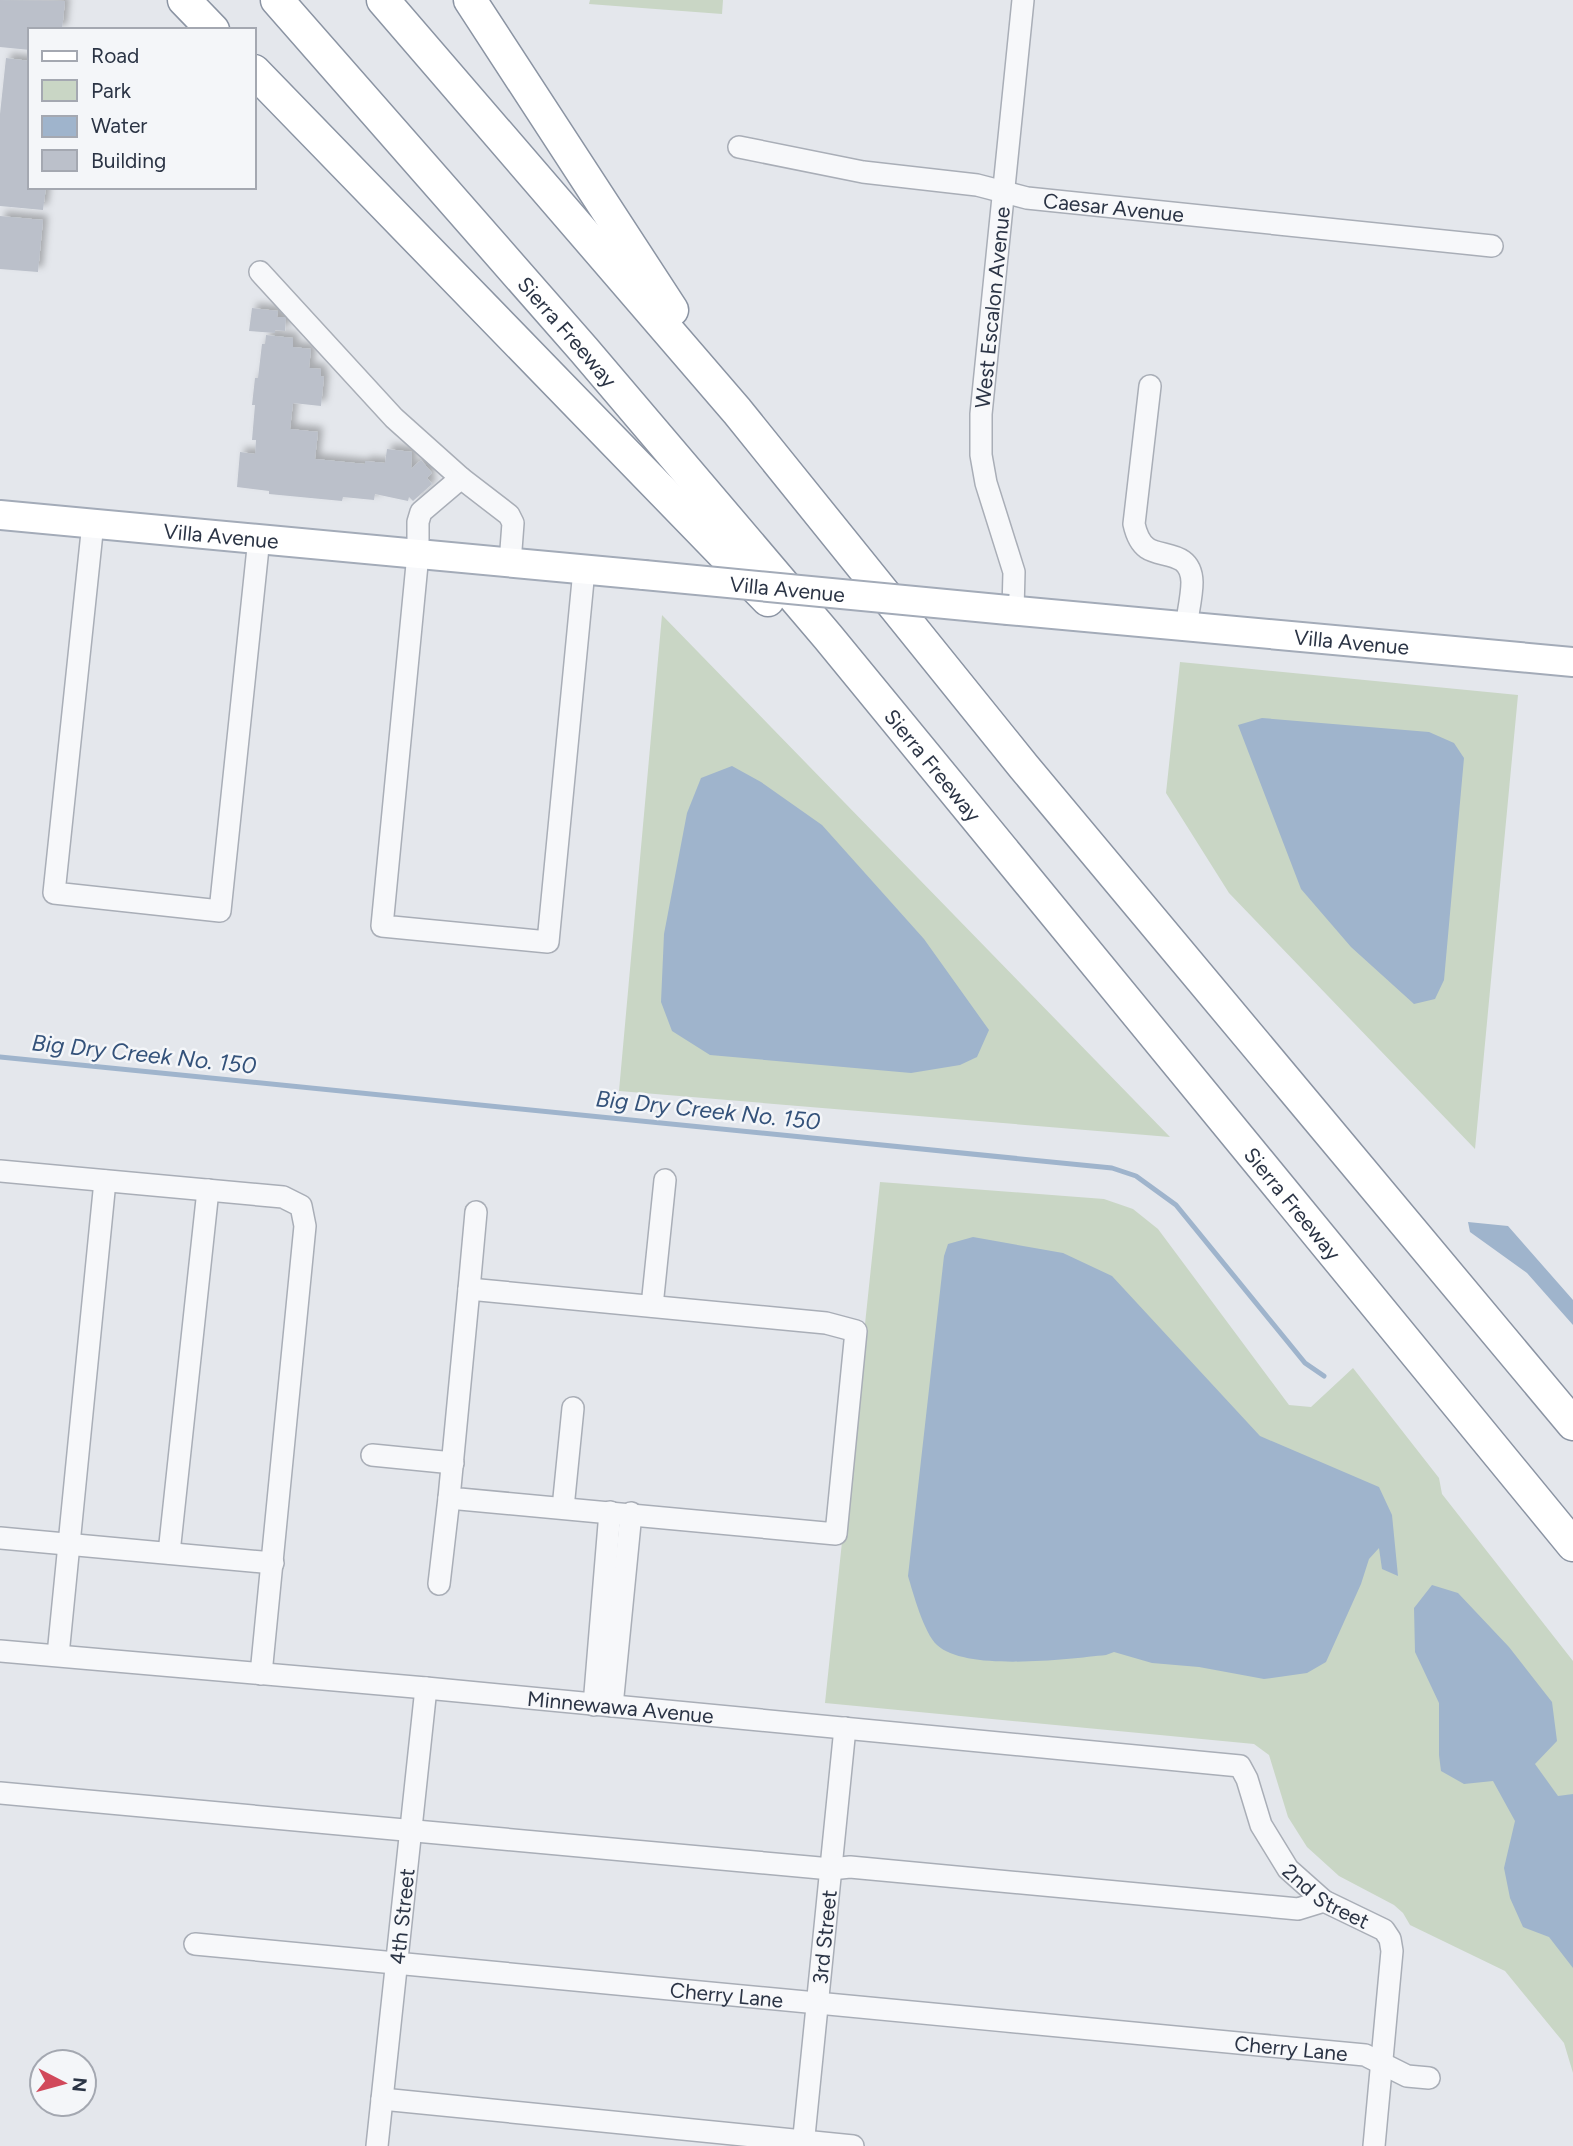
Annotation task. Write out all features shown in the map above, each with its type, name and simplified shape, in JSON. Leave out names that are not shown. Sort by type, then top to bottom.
[{"type":"highway","points":[[184,0],[211,28]]},
{"type":"highway","name":"Sierra Freeway","points":[[277,0],[584,350],[819,626],[1573,1545]]},
{"type":"highway","points":[[383,0],[737,411],[1024,766],[1573,1424]]},
{"type":"highway","points":[[470,0],[737,411]]},
{"type":"highway","points":[[256,73],[957,795]]},
{"type":"main road","name":"Villa Avenue","points":[[0,515],[1573,662]]},
{"type":"street","name":"West Escalon Avenue","points":[[1010,610],[1014,572],[986,483],[981,455],[981,414],[1023,0]]},
{"type":"street","name":"Caesar Avenue","points":[[739,147],[863,172],[976,185],[1027,198],[1492,246]]},
{"type":"street","points":[[260,272],[394,418],[461,478],[509,515],[513,523],[510,563]]},
{"type":"street","points":[[1150,386],[1134,524],[1136,534],[1147,549],[1175,556],[1190,572],[1192,582],[1186,626]]},
{"type":"street","points":[[461,478],[421,512],[418,522],[418,554],[382,926],[548,942],[584,569]]},
{"type":"street","points":[[93,523],[54,893],[220,911],[259,538]]},
{"type":"street","points":[[0,1171],[283,1197],[301,1206],[305,1226],[261,1674]]},
{"type":"street","points":[[652,1307],[665,1180]]},
{"type":"street","points":[[58,1655],[105,1181]]},
{"type":"street","points":[[169,1553],[208,1190]]},
{"type":"street","points":[[439,1584],[476,1212]]},
{"type":"street","points":[[449,1498],[836,1534],[856,1331],[826,1323],[469,1289]]},
{"type":"street","points":[[563,1508],[573,1408]]},
{"type":"street","points":[[372,1455],[453,1463]]},
{"type":"street","points":[[603,1706],[621,1512]]},
{"type":"street","points":[[0,1538],[273,1563]]},
{"type":"street","name":"Minnewawa Avenue","points":[[0,1651],[426,1688],[1240,1766]]},
{"type":"street","name":"4th Street","points":[[377,2146],[426,1688]]},
{"type":"street","name":"3rd Street","points":[[803,2144],[845,1728]]},
{"type":"street","name":"2nd Street","points":[[1240,1766],[1247,1779],[1261,1825],[1288,1869],[1324,1901],[1384,1930],[1390,1939],[1392,1951],[1374,2146]]},
{"type":"street","points":[[0,1793],[1298,1909],[1324,1901]]},
{"type":"street","name":"Cherry Lane","points":[[195,1944],[1365,2055],[1408,2076],[1429,2078]]},
{"type":"street","points":[[382,2099],[803,2144],[853,2146]]},
{"type":"green space","points":[[590,0],[723,0],[722,14],[589,4]]},
{"type":"green space","points":[[662,615],[1170,1137],[619,1091]]},
{"type":"green space","points":[[1180,662],[1518,695],[1475,1149],[1229,893],[1166,793]]},
{"type":"green space","points":[[880,1182],[1104,1199],[1133,1209],[1158,1229],[1289,1405],[1311,1407],[1353,1368],[1439,1478],[1442,1494],[1573,1661],[1573,2073],[1564,2043],[1505,1971],[1410,1925],[1394,1905],[1339,1876],[1307,1847],[1288,1817],[1269,1755],[1254,1744],[825,1703]]},
{"type":"water","points":[[1262,718],[1429,732],[1454,743],[1464,758],[1444,980],[1435,999],[1414,1004],[1351,947],[1301,889],[1238,725]]},
{"type":"water","points":[[732,766],[761,782],[822,825],[924,939],[989,1030],[977,1057],[960,1065],[911,1073],[710,1055],[672,1031],[661,1002],[664,934],[687,813],[701,778]]},
{"type":"water","points":[[1468,1222],[1508,1226],[1573,1300],[1573,1325],[1527,1273],[1470,1232]]},
{"type":"water","points":[[973,1237],[1063,1253],[1112,1276],[1260,1436],[1379,1487],[1392,1515],[1398,1576],[1382,1569],[1379,1548],[1369,1559],[1361,1584],[1326,1662],[1307,1673],[1264,1679],[1199,1667],[1152,1663],[1114,1652],[1043,1661],[970,1659],[951,1653],[932,1639],[908,1576],[944,1256],[948,1244]]},
{"type":"water","points":[[1432,1585],[1458,1593],[1509,1647],[1552,1702],[1557,1741],[1535,1764],[1558,1796],[1573,1794],[1573,1968],[1549,1937],[1523,1927],[1510,1898],[1504,1868],[1515,1821],[1493,1781],[1464,1784],[1441,1771],[1439,1703],[1415,1652],[1414,1608]]},
{"type":"building","points":[[0,0],[65,1],[62,28],[28,28],[28,50],[0,47]]},
{"type":"building","points":[[6,58],[28,61],[28,189],[46,189],[43,210],[0,206],[0,114]]},
{"type":"building","points":[[0,216],[43,220],[38,272],[0,269]]},
{"type":"building","points":[[252,308],[278,311],[277,317],[286,317],[285,331],[249,331]]},
{"type":"building","points":[[266,335],[293,338],[293,347],[311,349],[309,368],[321,369],[321,376],[324,377],[321,406],[293,403],[290,429],[318,432],[315,459],[365,464],[365,461],[385,463],[387,449],[412,452],[411,469],[421,460],[432,473],[427,478],[432,484],[413,501],[409,497],[408,501],[375,494],[374,500],[343,497],[342,501],[269,494],[269,491],[237,487],[240,452],[255,454],[256,440],[252,440],[255,405],[252,405],[255,378],[258,378],[262,344],[265,344]]},
{"type":"waterway","name":"Big Dry Creek No. 150","points":[[0,1057],[1112,1168],[1136,1176],[1176,1205],[1305,1363],[1324,1376]]}]
